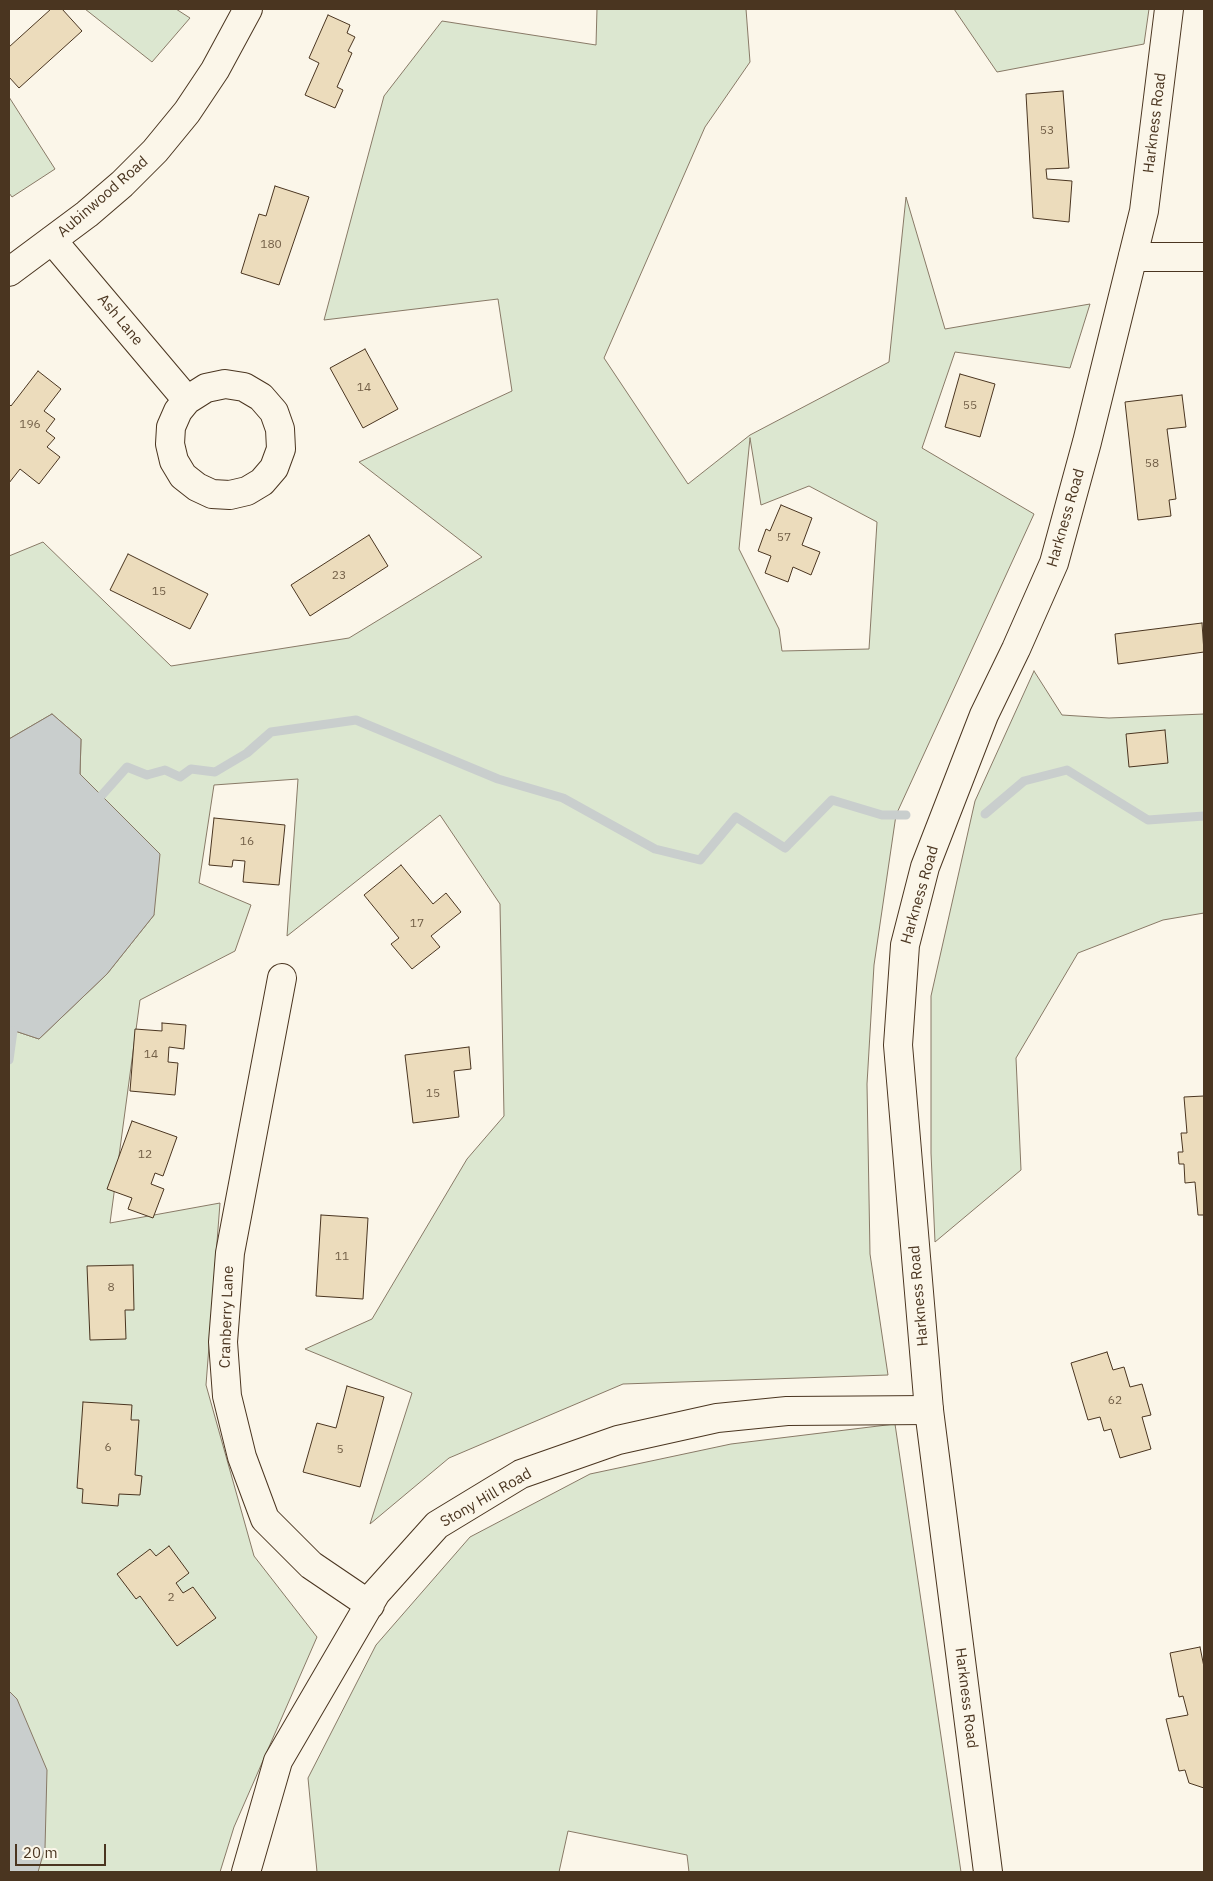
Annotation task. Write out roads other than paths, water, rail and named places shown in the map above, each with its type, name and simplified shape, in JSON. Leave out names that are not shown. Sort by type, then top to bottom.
[{"type":"street","name":"Aubinwood Road","points":[[9,272],[122,184],[155,151],[187,112],[215,70],[248,9]]},
{"type":"street","name":"Harkness Road","points":[[988,1872],[929,1410],[898,1045],[905,945],[925,867],[984,715],[1054,563],[1087,442],[1144,211],[1169,9]]},
{"type":"street","name":"Ash Lane","points":[[52,240],[188,400]]},
{"type":"street","points":[[1133,257],[1204,257]]},
{"type":"street","points":[[225,384],[244,387],[261,397],[274,412],[280,430],[281,449],[274,468],[262,482],[247,491],[230,495],[212,494],[196,487],[183,476],[174,461],[170,444],[171,427],[178,411],[188,400],[206,388],[225,384]]},
{"type":"street","name":"Cranberry Lane","points":[[282,978],[230,1253],[223,1342],[227,1396],[242,1457],[265,1519],[311,1566],[370,1605]]},
{"type":"street","name":"Stony Hill Road","points":[[246,1872],[278,1761],[376,1593],[437,1525],[521,1474],[618,1440],[717,1418],[787,1411],[929,1410]]},
{"type":"waterway","points":[[102,795],[127,767],[147,775],[165,770],[180,777],[191,769],[215,772],[247,753],[271,732],[356,720],[498,779],[563,798],[655,849],[700,860],[736,817],[785,848],[832,800],[882,815],[906,815]]},
{"type":"waterway","points":[[985,814],[1024,781],[1067,770],[1148,820],[1204,816]]},
{"type":"waterway","points":[[9,1060],[13,1031]]}]
